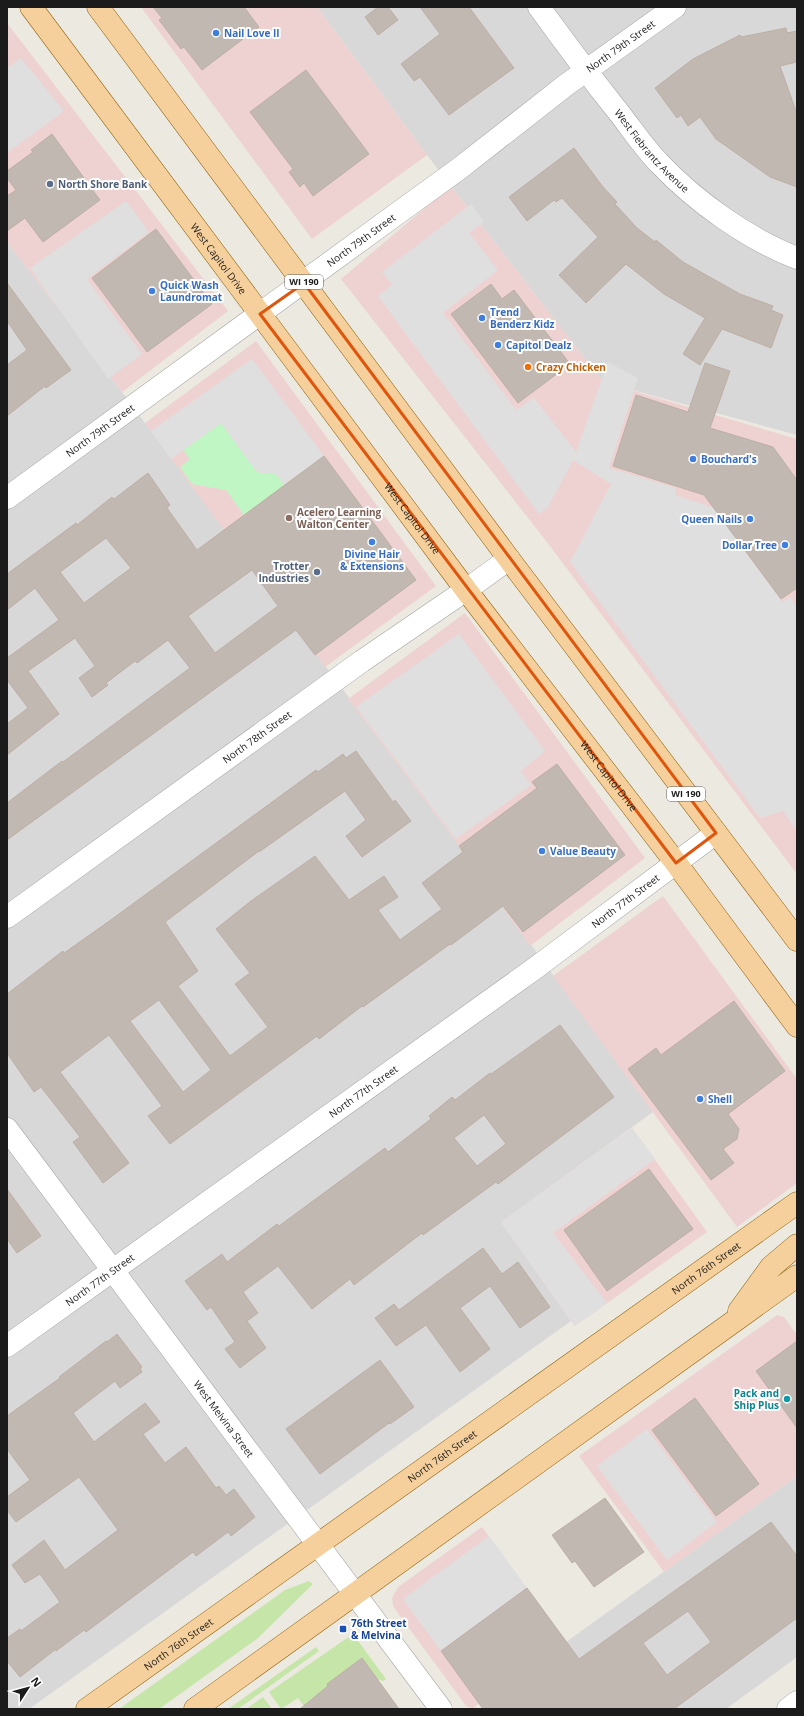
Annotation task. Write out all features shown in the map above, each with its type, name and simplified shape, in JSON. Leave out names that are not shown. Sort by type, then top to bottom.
[{"type":"main road","name":"West Capitol Drive","points":[[32,7],[466,590],[676,863],[797,1026]]},
{"type":"main road","name":"WI 190","points":[[98,7],[509,559],[797,940]]},
{"type":"main road","name":"North 76th Street","points":[[87,1709],[797,1204]]},
{"type":"main road","points":[[729,1325],[770,1267],[797,1245]]},
{"type":"main road","points":[[195,1709],[356,1595],[797,1276]]},
{"type":"street","name":"West Fiebrantz Avenue","points":[[539,7],[585,71],[660,164],[688,189],[737,227],[774,249],[797,258]]},
{"type":"street","name":"North 79th Street","points":[[7,498],[304,283],[460,168],[585,71],[674,7]]},
{"type":"street","name":"North 78th Street","points":[[7,917],[362,661],[509,559]]},
{"type":"street","name":"North 77th Street","points":[[7,1346],[534,969],[716,833]]},
{"type":"street","name":"West Melvina Street","points":[[7,1129],[112,1272],[319,1544],[441,1709]]},
{"type":"street","points":[[788,1709],[797,1702]]},
{"type":"highlighted area","points":[[304,283],[716,833],[676,863],[260,314]]},
{"type":"shaded area","points":[[141,7],[317,7],[427,155],[312,239]]},
{"type":"shaded area","points":[[317,7],[797,7],[797,435],[603,382],[427,155]]},
{"type":"shaded area","points":[[7,23],[228,311],[122,392],[7,242]]},
{"type":"shaded area","points":[[21,58],[64,111],[7,153],[7,68]]},
{"type":"shaded area","points":[[451,186],[603,382],[797,439],[797,874],[543,537],[341,279]]},
{"type":"shaded area","points":[[126,201],[149,232],[87,279],[142,354],[108,379],[30,268]]},
{"type":"shaded area","points":[[471,204],[484,222],[469,233],[498,270],[443,313],[516,410],[534,398],[576,452],[608,362],[638,378],[609,468],[676,488],[675,495],[714,508],[782,602],[790,597],[797,607],[797,831],[783,811],[760,818],[570,562],[611,484],[573,460],[548,507],[539,514],[378,296],[392,285],[382,272]]},
{"type":"shaded area","points":[[7,242],[122,392],[454,839],[653,1112],[501,1222],[571,1321],[29,1709],[7,1709]]},
{"type":"shaded area","points":[[256,341],[436,586],[325,667],[145,423]]},
{"type":"shaded area","points":[[252,359],[324,456],[284,485],[276,474],[257,472],[221,423],[171,459],[151,431]]},
{"type":"shaded area","points":[[465,613],[645,858],[530,946],[454,839],[348,699]]},
{"type":"shaded area","points":[[459,634],[545,751],[521,771],[531,785],[456,839],[356,707]]},
{"type":"shaded area","points":[[663,896],[797,1079],[797,1183],[737,1227],[553,976]]},
{"type":"shaded area","points":[[632,1128],[707,1232],[575,1326],[501,1222]]},
{"type":"shaded area","points":[[632,1128],[655,1159],[553,1233],[607,1303],[575,1326],[501,1222]]},
{"type":"shaded area","points":[[777,1315],[784,1317],[797,1335],[797,1476],[664,1572],[579,1456]]},
{"type":"shaded area","points":[[647,1429],[717,1522],[667,1560],[597,1466]]},
{"type":"shaded area","points":[[797,1476],[797,1657],[726,1709],[483,1709],[566,1642]]},
{"type":"shaded area","points":[[482,1527],[566,1642],[473,1708],[467,1707],[397,1612],[393,1605],[392,1598],[398,1587]]},
{"type":"shaded area","points":[[489,1536],[527,1588],[441,1651],[403,1599]]},
{"type":"green space","points":[[221,423],[257,472],[276,474],[284,485],[244,515],[226,490],[192,484],[180,467],[190,459],[183,450]]},
{"type":"green space","points":[[309,1581],[313,1584],[258,1638],[159,1709],[119,1709],[285,1590]]},
{"type":"green space","points":[[353,1634],[386,1679],[383,1681],[377,1679],[362,1658],[327,1684],[345,1709],[310,1706],[308,1702],[304,1706],[298,1698],[281,1709],[269,1692]]},
{"type":"green space","points":[[316,1647],[319,1651],[238,1709],[228,1709]]},
{"type":"green space","points":[[263,1697],[272,1709],[246,1709]]},
{"type":"building","points":[[153,7],[244,7],[259,27],[202,70],[184,47],[181,49],[159,20],[162,18]]},
{"type":"building","points":[[378,7],[388,7],[398,20],[378,35],[365,17]]},
{"type":"building","points":[[420,7],[469,7],[514,68],[449,115],[420,77],[414,81],[401,64],[440,34]]},
{"type":"building","points":[[786,28],[787,33],[797,31],[797,62],[780,66],[797,114],[797,187],[770,177],[716,139],[700,117],[688,126],[681,115],[677,118],[655,88],[693,59],[740,35],[741,37]]},
{"type":"building","points":[[306,70],[369,154],[313,196],[304,183],[300,187],[289,172],[293,169],[250,112]]},
{"type":"building","name":"North Shore Bank","points":[[52,134],[100,200],[43,242],[25,218],[7,231],[7,196],[16,190],[7,178],[7,171],[33,152],[31,150]]},
{"type":"building","points":[[574,148],[603,187],[617,202],[615,204],[637,228],[655,242],[656,240],[683,262],[740,294],[773,306],[771,310],[783,315],[771,348],[722,329],[700,365],[683,354],[705,318],[664,294],[626,264],[586,303],[559,275],[598,237],[562,198],[556,202],[554,200],[527,221],[509,197]]},
{"type":"building","name":"Quick Wash Laundromat","points":[[156,229],[212,304],[147,352],[92,278]]},
{"type":"building","points":[[7,283],[71,370],[46,388],[45,386],[7,416],[7,365],[27,350],[7,321]]},
{"type":"building","points":[[491,284],[502,299],[514,290],[570,364],[518,403],[451,314]]},
{"type":"building","points":[[705,363],[730,371],[710,428],[773,447],[797,480],[797,588],[781,599],[704,495],[613,466],[636,395],[688,412]]},
{"type":"building","points":[[324,456],[416,580],[315,655],[296,630],[7,840],[7,803],[190,668],[168,640],[137,663],[135,661],[106,683],[108,685],[92,697],[79,678],[95,666],[75,638],[28,671],[59,714],[7,755],[7,724],[28,708],[7,680],[7,658],[59,620],[35,588],[7,610],[7,574],[76,523],[77,525],[112,497],[114,499],[148,473],[170,505],[167,508],[197,550]],"holes":[[[106,538],[131,568],[84,603],[60,572]],[[252,570],[278,606],[215,653],[188,616]]]},
{"type":"building","points":[[356,751],[393,802],[395,800],[411,821],[362,857],[346,836],[366,820],[345,791],[259,851],[165,922],[198,971],[178,986],[230,1056],[268,1027],[235,984],[250,973],[216,929],[251,901],[315,856],[349,900],[384,876],[398,897],[378,910],[400,940],[442,909],[422,883],[463,852],[459,846],[537,788],[532,782],[557,764],[625,855],[523,932],[503,906],[451,945],[450,944],[363,1007],[362,1006],[319,1039],[317,1036],[170,1144],[148,1116],[162,1106],[109,1035],[60,1072],[129,1163],[103,1183],[73,1142],[80,1137],[41,1087],[34,1092],[7,1053],[7,994],[63,951],[64,953],[108,922],[316,770],[318,772],[343,754],[346,758]],"holes":[[[159,1000],[211,1070],[183,1092],[130,1021]]]},
{"type":"building","points":[[734,1001],[785,1071],[728,1114],[739,1129],[737,1139],[723,1149],[734,1163],[711,1180],[628,1069],[656,1048],[661,1055]]},
{"type":"building","points":[[560,1025],[614,1097],[498,1184],[496,1182],[423,1235],[422,1233],[354,1285],[350,1279],[312,1309],[278,1266],[243,1292],[258,1313],[247,1321],[266,1348],[240,1368],[225,1349],[235,1342],[211,1307],[207,1310],[185,1281],[222,1254],[227,1262],[277,1224],[279,1226],[385,1148],[388,1152],[431,1119],[429,1116],[452,1097],[455,1100],[490,1073],[491,1074]],"holes":[[[484,1115],[506,1144],[477,1166],[454,1138]]]},
{"type":"building","points":[[649,1169],[693,1229],[607,1291],[564,1230]]},
{"type":"building","points":[[7,1189],[41,1236],[17,1253],[7,1239]]},
{"type":"building","points":[[483,1248],[502,1274],[518,1262],[550,1307],[520,1328],[490,1286],[460,1308],[490,1349],[460,1372],[426,1325],[396,1346],[375,1318],[394,1304],[399,1310]]},
{"type":"building","points":[[117,1334],[142,1367],[140,1368],[142,1372],[120,1388],[115,1381],[73,1413],[94,1442],[145,1403],[160,1422],[143,1434],[165,1463],[186,1447],[216,1488],[219,1486],[226,1495],[234,1489],[255,1517],[231,1536],[228,1532],[196,1556],[193,1552],[86,1632],[84,1630],[56,1651],[56,1649],[20,1677],[7,1661],[7,1638],[20,1629],[21,1631],[60,1602],[40,1574],[25,1583],[12,1565],[44,1540],[65,1570],[118,1530],[79,1477],[16,1522],[7,1510],[7,1497],[30,1480],[7,1449],[7,1416],[60,1378],[59,1377]]},
{"type":"building","name":"Pack and Ship Plus","points":[[797,1341],[797,1428],[756,1371]]},
{"type":"building","points":[[380,1360],[414,1407],[390,1424],[389,1423],[320,1474],[286,1429]]},
{"type":"building","points":[[695,1398],[759,1484],[716,1516],[652,1430]]},
{"type":"building","points":[[605,1498],[644,1552],[594,1587],[575,1561],[572,1563],[552,1535]]},
{"type":"building","points":[[771,1522],[797,1556],[797,1618],[674,1709],[483,1709],[441,1651],[527,1588],[579,1659]],"holes":[[[688,1611],[711,1642],[667,1675],[643,1643]]]},
{"type":"building","points":[[362,1658],[399,1709],[300,1709],[328,1686],[327,1684]]},
{"type":"place","name":"Nail Love II","points":[[216,33]]},
{"type":"place","name":"North Shore Bank","points":[[50,184]]},
{"type":"place","name":"Quick Wash Laundromat","points":[[152,291]]},
{"type":"place","name":"Trend Benderz Kidz","points":[[482,318]]},
{"type":"place","name":"Capitol Dealz","points":[[498,345]]},
{"type":"place","name":"Crazy Chicken","points":[[528,367]]},
{"type":"place","name":"Bouchard's","points":[[693,459]]},
{"type":"place","name":"Acelero Learning Walton Center","points":[[289,518]]},
{"type":"place","name":"Queen Nails","points":[[750,519]]},
{"type":"place","name":"Divine Hair & Extensions","points":[[372,542]]},
{"type":"place","name":"Dollar Tree","points":[[785,545]]},
{"type":"place","name":"Trotter Industries","points":[[317,572]]},
{"type":"place","name":"Value Beauty","points":[[542,851]]},
{"type":"place","name":"Shell","points":[[700,1099]]},
{"type":"place","name":"Pack and Ship Plus","points":[[787,1399]]},
{"type":"place","name":"76th Street & Melvina","points":[[343,1629]]}]
